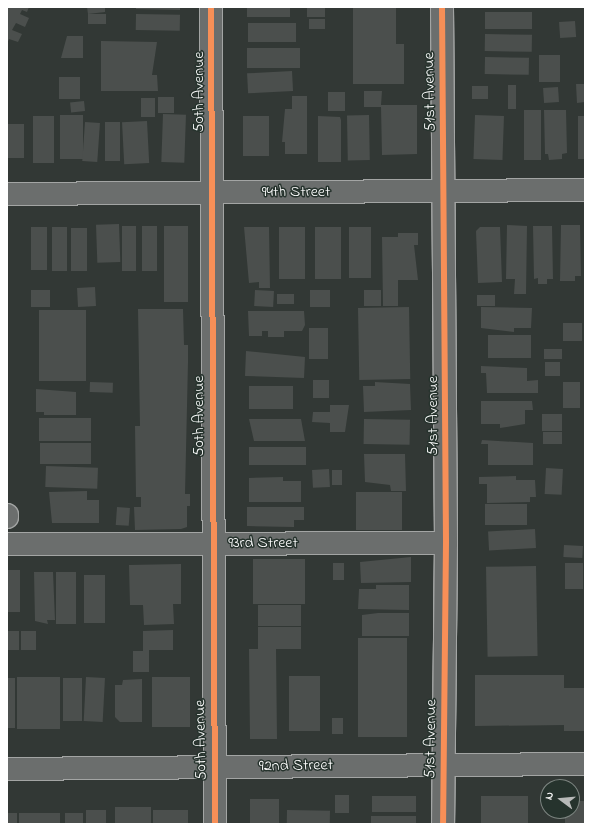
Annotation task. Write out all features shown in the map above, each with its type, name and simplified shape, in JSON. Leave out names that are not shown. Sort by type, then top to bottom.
[{"type":"street","name":"50th Avenue","points":[[211,7],[212,543],[215,824]]},
{"type":"street","name":"51st Avenue","points":[[442,7],[446,543],[443,764],[444,824]]},
{"type":"street","name":"94th Street","points":[[7,194],[585,190]]},
{"type":"street","name":"93rd Street","points":[[7,544],[446,543]]},
{"type":"street","name":"92nd Street","points":[[7,769],[214,768],[443,764],[585,764]]},
{"type":"building","points":[[7,7],[29,7],[27,12],[22,10],[20,14],[29,18],[25,27],[16,23],[12,30],[22,34],[18,42],[9,39],[7,44]]},
{"type":"building","points":[[87,7],[105,7],[105,12],[88,14]]},
{"type":"building","points":[[136,7],[180,7],[180,10],[136,9]]},
{"type":"building","points":[[247,7],[290,7],[290,17],[247,17]]},
{"type":"building","points":[[307,7],[325,7],[325,17],[307,17]]},
{"type":"building","points":[[353,7],[396,7],[396,44],[404,44],[404,84],[353,84]]},
{"type":"building","points":[[485,12],[532,12],[532,29],[485,29]]},
{"type":"building","points":[[88,14],[106,14],[106,24],[88,24]]},
{"type":"building","points":[[136,14],[180,15],[180,31],[136,30]]},
{"type":"building","points":[[309,19],[325,19],[325,29],[309,29]]},
{"type":"building","points":[[575,21],[576,37],[560,38],[559,22]]},
{"type":"building","points":[[248,23],[296,23],[296,42],[248,42]]},
{"type":"building","points":[[485,34],[532,35],[532,52],[485,51]]},
{"type":"building","points":[[67,36],[83,36],[83,58],[61,58]]},
{"type":"building","points":[[101,41],[157,42],[152,75],[157,75],[158,91],[101,91]]},
{"type":"building","points":[[247,48],[300,48],[300,68],[247,68]]},
{"type":"building","points":[[539,55],[560,55],[560,82],[539,82]]},
{"type":"building","points":[[485,57],[529,58],[529,75],[485,74]]},
{"type":"building","points":[[292,71],[293,91],[248,93],[247,73]]},
{"type":"building","points":[[59,77],[80,77],[80,99],[59,99]]},
{"type":"building","points":[[576,84],[585,84],[585,102],[577,103]]},
{"type":"building","points":[[508,85],[516,85],[516,109],[508,109]]},
{"type":"building","points":[[472,86],[488,86],[488,99],[472,99]]},
{"type":"building","points":[[558,87],[559,102],[544,103],[543,88]]},
{"type":"building","points":[[364,91],[382,91],[381,105],[417,105],[417,154],[382,155],[381,107],[364,107]]},
{"type":"building","points":[[328,92],[345,92],[345,111],[328,111]]},
{"type":"building","points":[[292,96],[307,96],[307,154],[285,154],[285,142],[282,142],[285,109],[292,109]]},
{"type":"building","points":[[158,97],[174,97],[174,113],[158,113]]},
{"type":"building","points":[[141,98],[155,98],[155,117],[141,117]]},
{"type":"building","points":[[84,101],[85,111],[71,112],[70,102]]},
{"type":"building","points":[[524,110],[541,110],[541,160],[524,160]]},
{"type":"building","points":[[544,110],[566,110],[567,153],[562,154],[562,159],[549,160],[548,154],[545,154]]},
{"type":"building","points":[[163,114],[186,115],[184,163],[161,162]]},
{"type":"building","points":[[60,115],[83,115],[83,159],[60,159]]},
{"type":"building","points":[[347,115],[369,115],[370,160],[348,160]]},
{"type":"building","points":[[475,115],[504,116],[502,160],[473,159]]},
{"type":"building","points":[[33,116],[54,116],[54,163],[33,163]]},
{"type":"building","points":[[243,116],[269,116],[269,156],[243,156]]},
{"type":"building","points":[[318,116],[340,117],[341,162],[318,162]]},
{"type":"building","points":[[578,116],[585,116],[585,159],[578,159]]},
{"type":"building","points":[[147,121],[149,163],[124,164],[122,122]]},
{"type":"building","points":[[85,122],[100,123],[97,162],[82,161]]},
{"type":"building","points":[[105,122],[120,122],[120,161],[105,161]]},
{"type":"building","points":[[7,124],[24,124],[24,158],[7,158]]},
{"type":"building","points":[[119,224],[120,262],[97,263],[96,225]]},
{"type":"building","points":[[507,225],[527,226],[526,294],[514,294],[515,279],[506,279]]},
{"type":"building","points":[[561,225],[580,225],[581,276],[575,276],[575,281],[560,281]]},
{"type":"building","points":[[122,226],[136,226],[136,271],[122,271]]},
{"type":"building","points":[[142,226],[157,226],[157,271],[142,271]]},
{"type":"building","points":[[164,226],[188,226],[188,302],[164,302]]},
{"type":"building","points":[[533,226],[552,226],[553,279],[547,279],[547,284],[538,284],[538,278],[534,279]]},
{"type":"building","points":[[31,227],[47,227],[47,270],[31,270]]},
{"type":"building","points":[[52,227],[67,227],[67,271],[52,271]]},
{"type":"building","points":[[244,227],[269,227],[270,288],[259,288],[259,282],[249,283]]},
{"type":"building","points":[[279,227],[305,227],[305,279],[279,279]]},
{"type":"building","points":[[315,227],[341,227],[341,279],[315,279]]},
{"type":"building","points":[[349,227],[371,227],[371,278],[349,278]]},
{"type":"building","points":[[480,227],[500,227],[502,282],[478,283],[476,231]]},
{"type":"building","points":[[71,228],[87,228],[87,271],[71,271]]},
{"type":"building","points":[[398,233],[418,233],[418,245],[414,245],[418,280],[398,280],[398,306],[383,306],[382,237],[398,237]]},
{"type":"building","points":[[95,287],[96,306],[78,307],[77,288]]},
{"type":"building","points":[[31,290],[50,290],[50,307],[31,307]]},
{"type":"building","points":[[255,290],[274,291],[273,307],[254,306]]},
{"type":"building","points":[[310,290],[330,290],[330,307],[310,307]]},
{"type":"building","points":[[364,290],[381,290],[381,306],[364,306]]},
{"type":"building","points":[[277,294],[294,294],[294,304],[277,304]]},
{"type":"building","points":[[477,295],[495,295],[495,306],[477,306]]},
{"type":"building","points":[[409,307],[410,379],[359,380],[358,308]]},
{"type":"building","points":[[481,307],[532,308],[531,328],[514,328],[514,332],[481,328]]},
{"type":"building","points":[[138,309],[183,309],[184,345],[188,345],[185,494],[190,494],[190,506],[187,506],[187,527],[181,529],[135,530],[134,507],[141,507],[141,497],[136,497],[135,426],[140,426]]},
{"type":"building","points":[[39,310],[86,310],[86,381],[39,381]]},
{"type":"building","points":[[248,311],[304,311],[305,325],[302,331],[284,331],[284,337],[268,337],[268,331],[262,331],[262,336],[249,336]]},
{"type":"building","points":[[563,323],[582,323],[582,341],[563,341]]},
{"type":"building","points":[[309,328],[328,328],[328,359],[309,359]]},
{"type":"building","points":[[488,335],[531,335],[531,358],[488,358]]},
{"type":"building","points":[[544,349],[562,349],[562,359],[544,359]]},
{"type":"building","points":[[246,351],[305,357],[304,378],[245,376]]},
{"type":"building","points":[[545,362],[560,362],[560,376],[545,376]]},
{"type":"building","points":[[481,366],[527,368],[527,381],[538,380],[538,393],[487,393],[486,373],[481,373]]},
{"type":"building","points":[[313,380],[329,380],[329,398],[313,398]]},
{"type":"building","points":[[90,382],[113,383],[113,393],[90,392]]},
{"type":"building","points":[[375,382],[410,384],[411,410],[364,412],[363,386],[375,386]]},
{"type":"building","points":[[563,382],[580,382],[580,408],[563,408]]},
{"type":"building","points":[[249,386],[293,386],[293,409],[249,409]]},
{"type":"building","points":[[36,389],[76,392],[76,415],[44,415],[44,412],[36,412]]},
{"type":"building","points":[[481,401],[532,401],[533,410],[525,410],[525,424],[500,428],[500,424],[481,424]]},
{"type":"building","points":[[330,405],[349,405],[345,432],[330,432],[330,423],[312,422],[313,412],[330,412]]},
{"type":"building","points":[[542,414],[562,414],[562,431],[542,431]]},
{"type":"building","points":[[39,418],[91,418],[91,441],[39,441]]},
{"type":"building","points":[[249,419],[301,419],[305,441],[254,441]]},
{"type":"building","points":[[364,419],[410,420],[410,445],[364,444]]},
{"type":"building","points":[[543,432],[562,432],[562,444],[543,444]]},
{"type":"building","points":[[482,440],[533,443],[533,465],[488,465],[488,444],[481,444]]},
{"type":"building","points":[[40,443],[91,443],[91,464],[40,464]]},
{"type":"building","points":[[249,447],[306,447],[306,465],[249,465]]},
{"type":"building","points":[[364,454],[405,454],[406,491],[391,491],[390,485],[365,482]]},
{"type":"building","points":[[46,466],[98,468],[97,489],[45,487]]},
{"type":"building","points":[[546,468],[563,469],[562,495],[545,494]]},
{"type":"building","points":[[329,469],[330,487],[313,488],[312,470]]},
{"type":"building","points":[[332,470],[342,470],[342,485],[332,485]]},
{"type":"building","points":[[516,476],[516,480],[535,480],[536,497],[530,497],[530,502],[487,503],[487,484],[479,484],[479,477]]},
{"type":"building","points":[[283,477],[283,481],[301,481],[301,502],[249,502],[249,478]]},
{"type":"building","points":[[87,491],[87,500],[99,500],[99,523],[52,523],[49,492]]},
{"type":"building","points":[[356,492],[402,492],[402,530],[356,530]]},
{"type":"building","points":[[485,504],[527,504],[527,525],[485,525]]},
{"type":"building","points":[[117,507],[130,508],[129,526],[116,525]]},
{"type":"building","points":[[247,507],[304,507],[304,520],[294,520],[294,527],[247,526]]},
{"type":"building","points":[[535,529],[536,548],[489,550],[488,531]]},
{"type":"building","points":[[564,545],[583,546],[582,558],[563,557]]},
{"type":"building","points":[[411,557],[411,582],[361,583],[360,562]]},
{"type":"building","points":[[253,559],[305,559],[305,604],[253,604]]},
{"type":"building","points":[[333,563],[344,563],[344,580],[333,580]]},
{"type":"building","points":[[565,563],[583,563],[583,589],[565,589]]},
{"type":"building","points":[[181,564],[181,604],[173,604],[174,624],[144,625],[143,605],[130,605],[129,565]]},
{"type":"building","points":[[536,566],[538,656],[488,657],[486,567]]},
{"type":"building","points":[[7,570],[20,570],[20,612],[7,612]]},
{"type":"building","points":[[34,572],[53,572],[55,620],[47,620],[48,624],[35,621]]},
{"type":"building","points":[[56,572],[76,572],[76,624],[56,624]]},
{"type":"building","points":[[84,575],[105,575],[105,623],[84,623]]},
{"type":"building","points":[[376,585],[409,585],[409,610],[358,609],[359,589],[376,589]]},
{"type":"building","points":[[258,605],[301,605],[301,626],[258,626]]},
{"type":"building","points":[[378,613],[409,613],[409,636],[362,636],[362,615]]},
{"type":"building","points":[[258,627],[301,627],[301,649],[276,649],[277,739],[250,739],[249,649],[258,649]]},
{"type":"building","points":[[173,630],[173,650],[149,650],[149,672],[133,672],[133,651],[143,651],[143,631]]},
{"type":"building","points":[[7,631],[19,631],[19,650],[7,650]]},
{"type":"building","points":[[21,631],[36,631],[36,650],[21,650]]},
{"type":"building","points":[[358,638],[407,638],[407,737],[358,737]]},
{"type":"building","points":[[475,675],[564,675],[564,688],[585,688],[585,731],[564,731],[564,725],[475,726]]},
{"type":"building","points":[[289,676],[320,676],[320,731],[289,731]]},
{"type":"building","points":[[17,677],[60,677],[60,729],[17,729]]},
{"type":"building","points":[[86,677],[105,678],[103,722],[84,721]]},
{"type":"building","points":[[152,677],[190,677],[190,727],[152,727]]},
{"type":"building","points":[[7,678],[15,678],[15,728],[7,728]]},
{"type":"building","points":[[63,678],[82,678],[82,721],[63,721]]},
{"type":"building","points":[[142,679],[142,722],[120,722],[115,717],[115,685],[122,685],[123,680]]},
{"type":"building","points":[[332,718],[343,718],[343,734],[332,734]]},
{"type":"building","points":[[335,795],[349,795],[349,813],[335,813]]},
{"type":"building","points":[[372,796],[416,796],[416,812],[372,812]]},
{"type":"building","points":[[481,796],[528,796],[528,824],[481,824]]},
{"type":"building","points":[[250,799],[279,799],[279,824],[250,824]]},
{"type":"building","points":[[580,801],[585,801],[585,824],[565,824],[565,819],[580,819]]},
{"type":"building","points":[[115,807],[151,807],[151,824],[115,824]]},
{"type":"building","points":[[86,810],[106,810],[106,824],[86,824]]},
{"type":"building","points":[[153,810],[188,810],[188,824],[153,824]]},
{"type":"building","points":[[287,810],[330,811],[330,824],[287,824]]},
{"type":"building","points":[[7,813],[17,813],[17,824],[7,824]]},
{"type":"building","points":[[19,813],[60,813],[60,824],[19,824]]},
{"type":"building","points":[[65,813],[83,813],[83,824],[65,824]]},
{"type":"building","points":[[371,816],[416,816],[416,824],[371,824]]},
{"type":"cycle path","points":[[211,7],[215,824]]},
{"type":"cycle path","points":[[442,7],[446,543],[443,824]]}]
